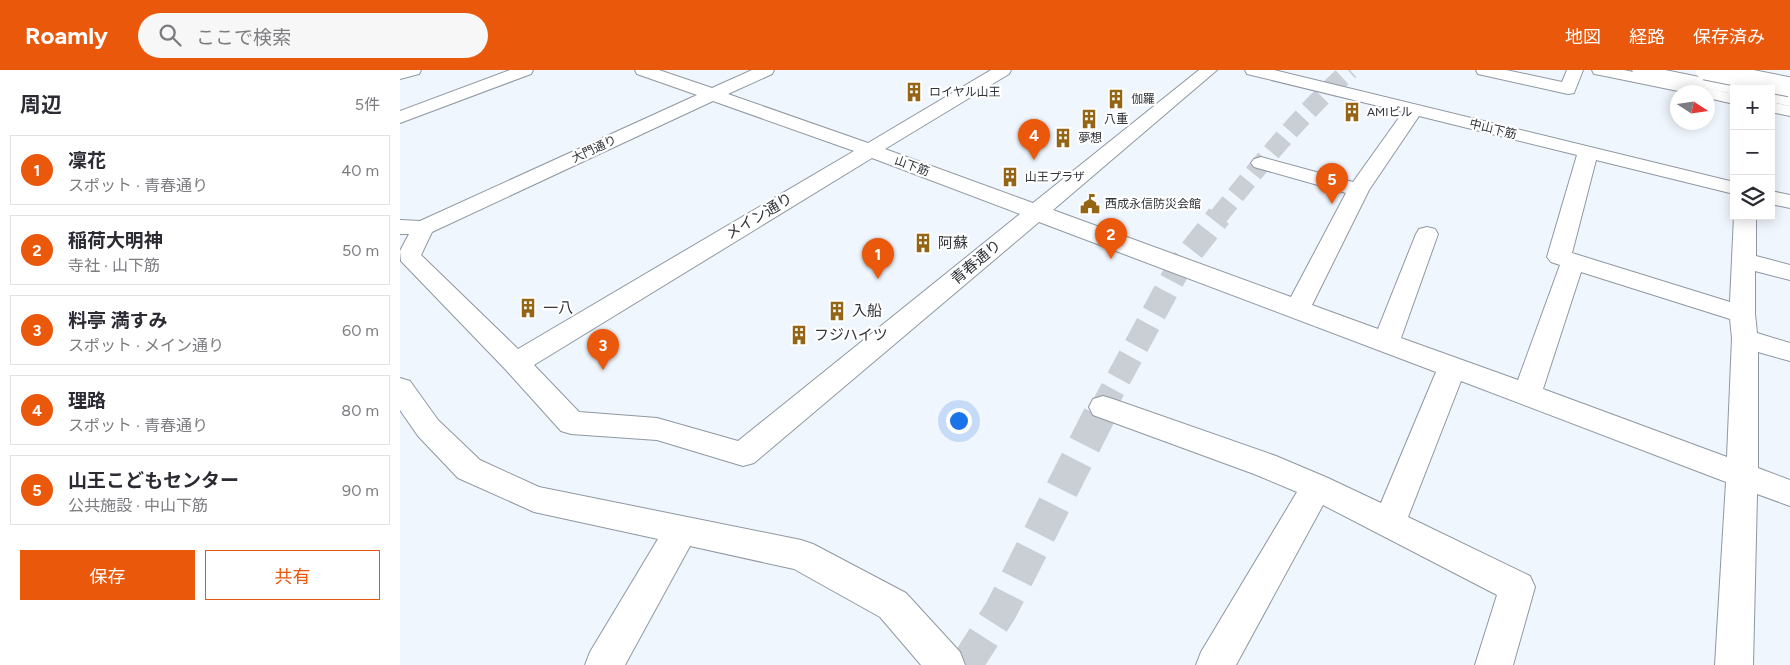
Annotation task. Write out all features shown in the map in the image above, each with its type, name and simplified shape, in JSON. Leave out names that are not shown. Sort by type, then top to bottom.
[{"type":"main road","points":[[400,74],[413,70]]},
{"type":"main road","points":[[400,117],[525,70]]},
{"type":"main road","name":"山下筋","points":[[643,70],[869,150],[1790,493]]},
{"type":"main road","name":"大門通り","points":[[411,228],[766,70]]},
{"type":"main road","name":"メイン通り","points":[[516,363],[1003,70]]},
{"type":"main road","name":"青春通り","points":[[516,363],[571,423],[658,429],[743,454],[1210,70]]},
{"type":"main road","name":"中山下筋","points":[[1253,70],[1730,187]]},
{"type":"main road","points":[[1484,70],[1568,89],[1575,70]]},
{"type":"main road","points":[[1600,70],[1670,85]]},
{"type":"main road","points":[[1640,70],[1730,88]]},
{"type":"main road","points":[[1705,70],[1790,87]]},
{"type":"main road","points":[[1739,70],[1790,80]]},
{"type":"main road","points":[[1715,95],[1730,97]]},
{"type":"main road","points":[[1775,98],[1790,101]]},
{"type":"main road","points":[[1775,108],[1790,111]]},
{"type":"main road","points":[[1297,310],[1358,190],[1414,110]]},
{"type":"main road","points":[[1588,153],[1559,257],[1744,326],[1790,352]]},
{"type":"main road","points":[[1261,163],[1358,190]]},
{"type":"main road","points":[[1775,199],[1790,202]]},
{"type":"main road","points":[[1734,665],[1742,475],[1746,220]]},
{"type":"main road","points":[[411,228],[409,256],[516,363]]},
{"type":"main road","points":[[1386,343],[1427,234]]},
{"type":"main road","points":[[1744,260],[1790,273]]},
{"type":"main road","points":[[1527,395],[1573,261]]},
{"type":"main road","points":[[1389,524],[1452,368]]},
{"type":"main road","points":[[400,388],[428,428],[469,470],[534,499],[681,531],[801,554],[893,606],[946,665]]},
{"type":"main road","points":[[1103,407],[1265,465],[1317,487],[1517,587],[1494,665]]},
{"type":"main road","points":[[1215,665],[1317,487]]},
{"type":"main road","points":[[604,665],[681,531]]},
{"type":"tunnel","points":[[1218,217],[1298,122],[1350,70]]},
{"type":"tunnel","points":[[1101,411],[1179,267],[1219,216]]},
{"type":"tunnel","points":[[966,665],[1001,610],[1102,410]]},
{"type":"place","name":"ロイヤル山王","points":[[914,92]]},
{"type":"place","name":"伽羅","points":[[1116,99]]},
{"type":"place","name":"AMIビル","points":[[1352,112]]},
{"type":"place","name":"八重","points":[[1089,119]]},
{"type":"place","name":"夢想","points":[[1063,138]]},
{"type":"place","name":"理路","points":[[1034,160]]},
{"type":"place","name":"山王プラザ","points":[[1010,177]]},
{"type":"place","name":"西成永信防災会館","points":[[1090,204]]},
{"type":"place","name":"山王こどもセンター","points":[[1332,204]]},
{"type":"place","name":"阿蘇","points":[[923,243]]},
{"type":"place","name":"稲荷大明神","points":[[1111,259]]},
{"type":"place","name":"凜花","points":[[878,279]]},
{"type":"place","name":"一八","points":[[528,308]]},
{"type":"place","name":"入船","points":[[837,311]]},
{"type":"place","name":"フジハイツ","points":[[799,335]]},
{"type":"place","name":"料亭 満すみ","points":[[603,370]]}]
